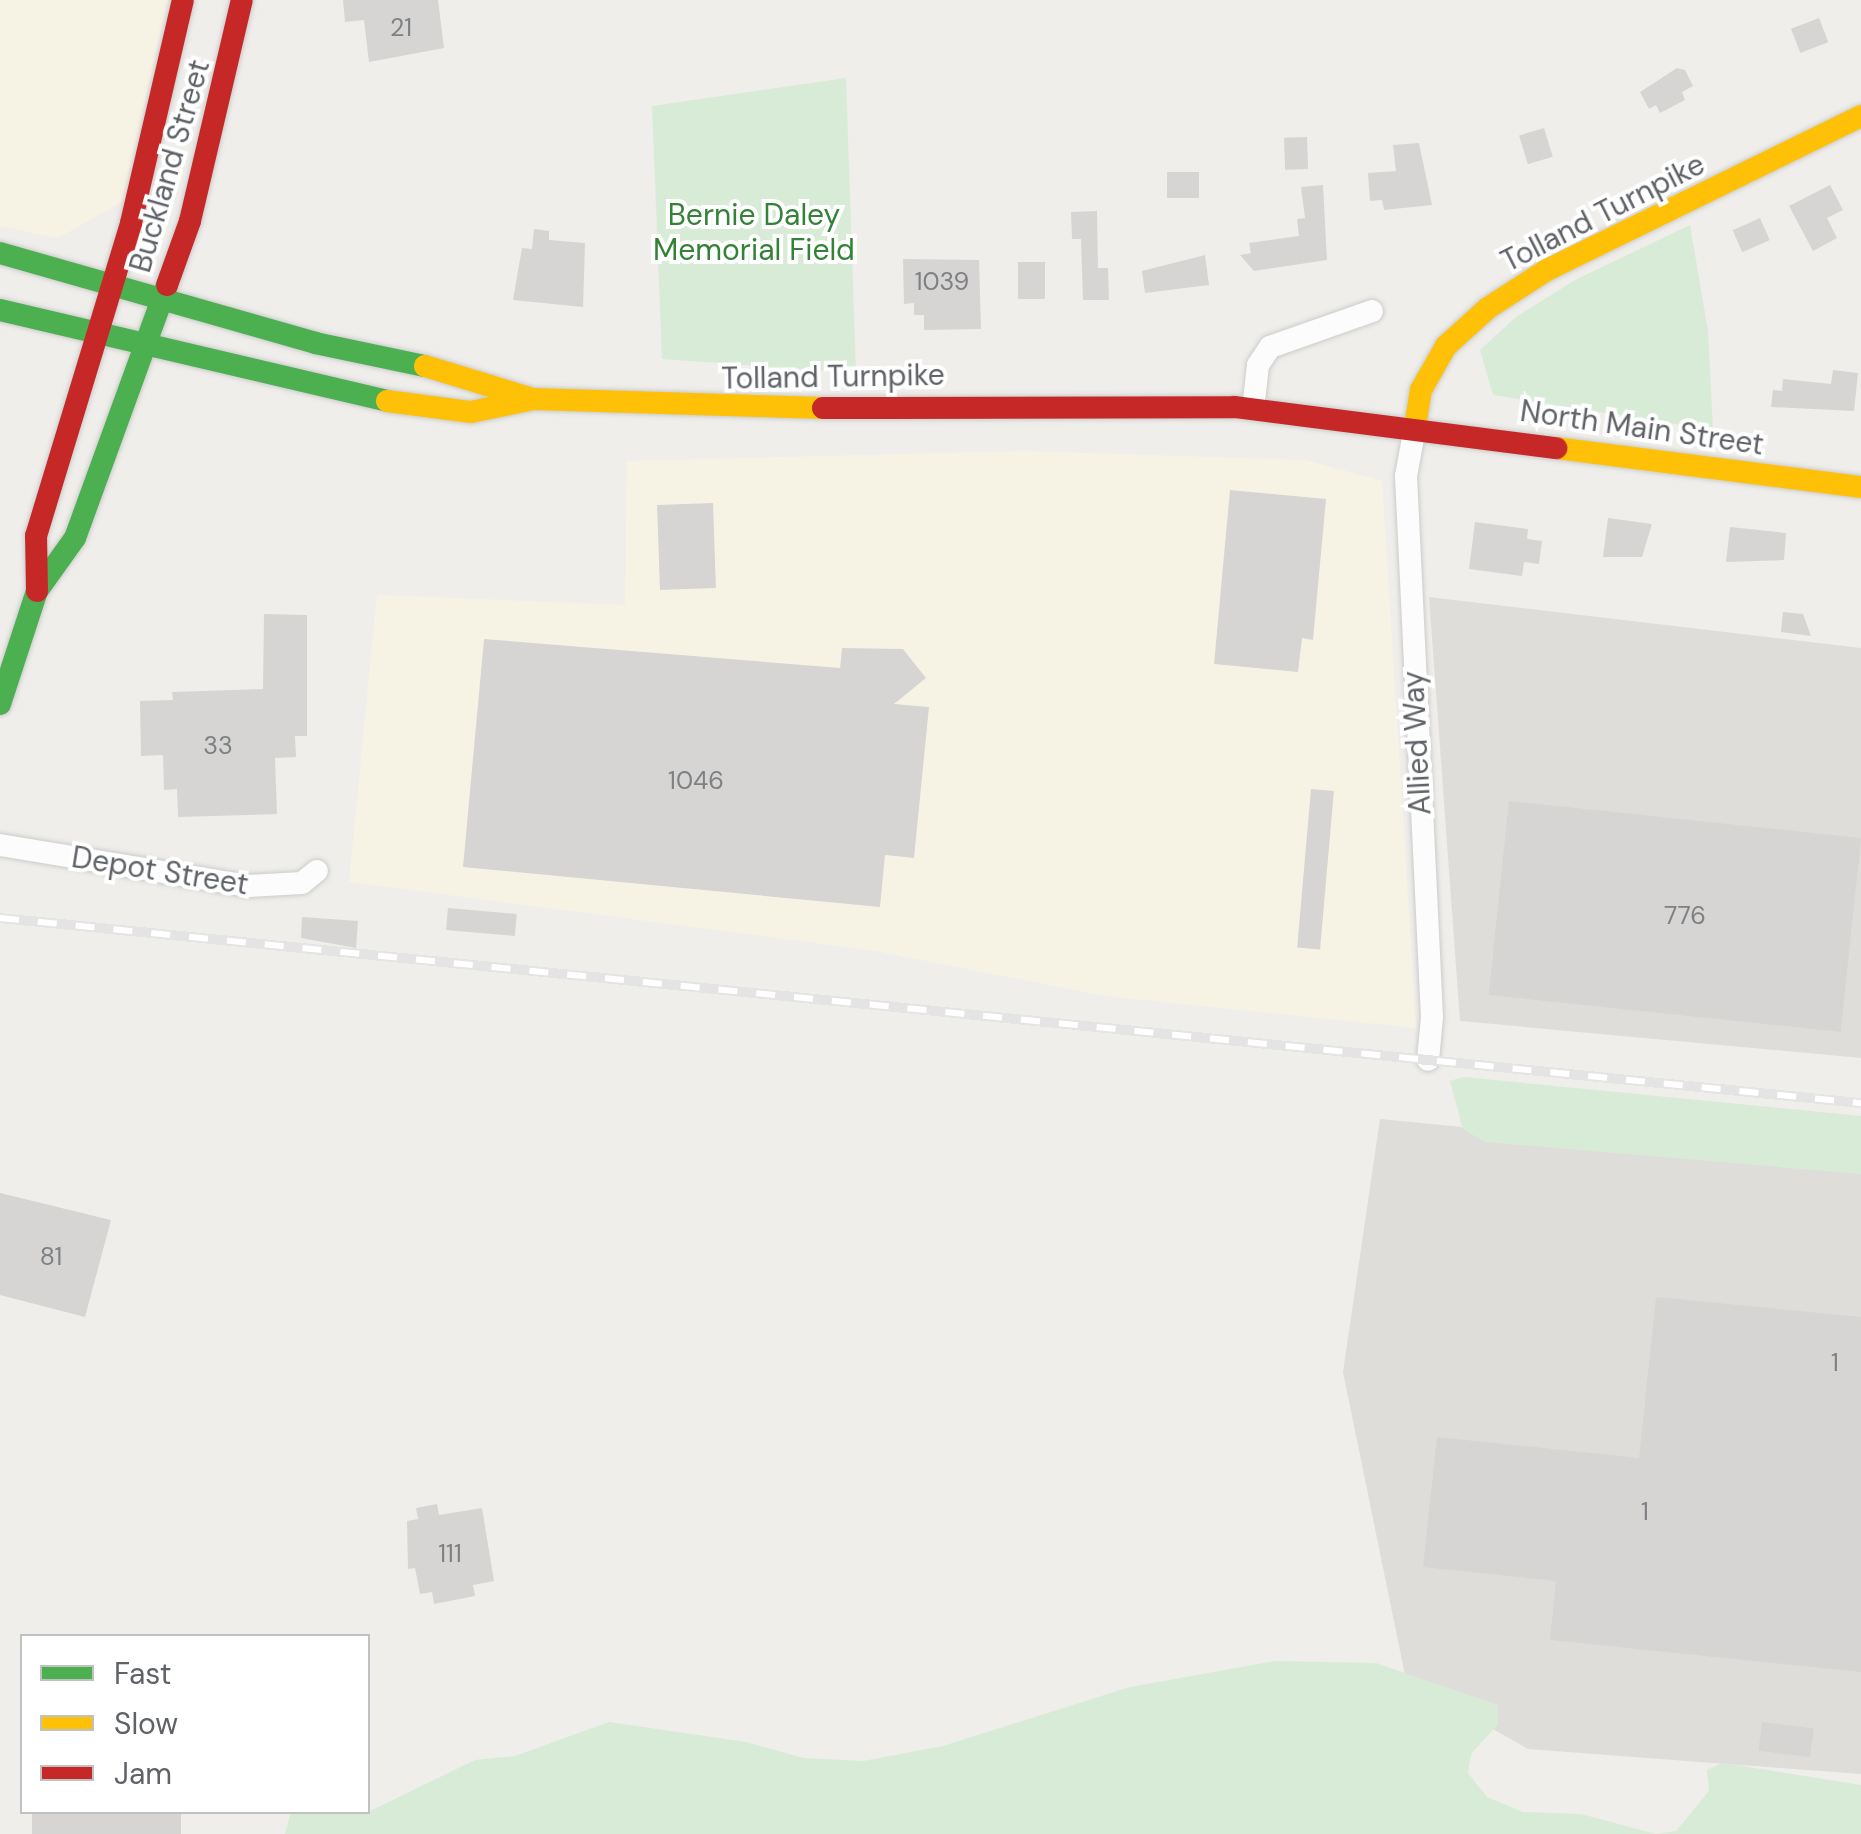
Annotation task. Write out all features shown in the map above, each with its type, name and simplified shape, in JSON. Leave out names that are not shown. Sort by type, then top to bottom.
[{"type":"main road","name":"Buckland Street","points":[[37,591],[36,536],[114,284],[183,0]]},
{"type":"main road","name":"Buckland Street","points":[[37,591],[75,538],[163,298],[212,146],[242,0]]},
{"type":"main road","name":"Tolland Turnpike","points":[[0,310],[322,390],[471,412],[533,399],[694,408],[1253,409],[1415,427],[1421,390],[1446,346],[1488,308],[1547,270],[1861,116]]},
{"type":"main road","name":"Tolland Turnpike","points":[[0,253],[315,343],[467,374],[533,399]]},
{"type":"main road","name":"North Main Street","points":[[1415,427],[1861,487]]},
{"type":"main road","points":[[0,704],[37,591]]},
{"type":"street","points":[[1253,409],[1258,365],[1270,347],[1372,311]]},
{"type":"street","name":"Allied Way","points":[[1415,427],[1406,476],[1432,1017],[1428,1060]]},
{"type":"street","name":"Depot Street","points":[[0,845],[248,886],[302,883],[317,871]]},
{"type":"shaded area","points":[[0,0],[167,0],[125,200],[58,238],[0,226]]},
{"type":"shaded area","points":[[1023,451],[1306,460],[1382,481],[1416,1028],[1105,996],[876,951],[349,882],[377,595],[625,605],[627,461]]},
{"type":"shaded area","points":[[1429,597],[1861,648],[1861,1058],[1460,1021]]},
{"type":"shaded area","points":[[1380,1119],[1861,1166],[1861,1774],[1528,1749],[1406,1680],[1343,1372]]},
{"type":"green space","name":"Bernie Daley Memorial Field","points":[[846,78],[856,373],[662,359],[652,106]]},
{"type":"green space","points":[[1690,225],[1708,331],[1713,430],[1493,395],[1480,350],[1516,317],[1575,280]]},
{"type":"green space","points":[[1464,1077],[1861,1116],[1861,1174],[1485,1142],[1463,1129],[1450,1081]]},
{"type":"green space","points":[[1275,1661],[1376,1663],[1498,1705],[1498,1724],[1471,1754],[1468,1773],[1487,1797],[1523,1812],[1581,1814],[1656,1834],[285,1834],[290,1814],[370,1814],[475,1760],[515,1756],[609,1722],[746,1742],[804,1758],[863,1761],[943,1746],[1130,1687]]},
{"type":"green space","points":[[1723,1763],[1861,1785],[1861,1834],[1656,1834],[1676,1831],[1709,1791],[1707,1770]]},
{"type":"building","points":[[343,0],[438,0],[444,48],[369,62],[364,20],[345,22]]},
{"type":"building","points":[[1819,18],[1828,42],[1800,53],[1791,29]]},
{"type":"building","points":[[1677,68],[1685,70],[1693,86],[1682,92],[1685,100],[1660,113],[1656,105],[1649,109],[1640,92]]},
{"type":"building","points":[[1544,128],[1553,157],[1528,164],[1519,136]]},
{"type":"building","points":[[1307,137],[1308,169],[1285,170],[1284,138]]},
{"type":"building","points":[[1419,143],[1432,205],[1384,210],[1382,200],[1370,201],[1368,173],[1396,171],[1393,145]]},
{"type":"building","points":[[1167,172],[1199,172],[1199,198],[1167,198]]},
{"type":"building","points":[[1323,185],[1327,260],[1254,271],[1240,255],[1251,253],[1249,243],[1299,236],[1297,219],[1305,218],[1301,187]]},
{"type":"building","points":[[1830,185],[1843,210],[1827,218],[1837,238],[1813,251],[1789,206]]},
{"type":"building","points":[[1097,211],[1098,268],[1108,268],[1109,300],[1083,300],[1081,239],[1072,239],[1071,212]]},
{"type":"building","points":[[1760,218],[1770,240],[1742,252],[1733,230]]},
{"type":"building","points":[[534,229],[549,231],[549,240],[585,243],[583,307],[513,300],[522,248],[532,249]]},
{"type":"building","points":[[1205,255],[1209,285],[1145,293],[1142,271]]},
{"type":"building","points":[[903,259],[979,260],[981,329],[924,330],[924,315],[914,315],[914,303],[904,304]]},
{"type":"building","points":[[1018,262],[1045,262],[1045,299],[1018,299]]},
{"type":"building","points":[[1833,370],[1858,373],[1854,411],[1771,407],[1773,390],[1782,391],[1783,379],[1831,384]]},
{"type":"building","points":[[1230,490],[1326,499],[1313,640],[1302,638],[1298,672],[1214,664]]},
{"type":"building","points":[[713,503],[716,588],[660,590],[657,505]]},
{"type":"building","points":[[1608,518],[1652,524],[1642,557],[1603,557]]},
{"type":"building","points":[[1475,522],[1528,529],[1527,539],[1542,541],[1539,564],[1524,562],[1522,576],[1469,569]]},
{"type":"building","points":[[1730,527],[1786,533],[1784,560],[1726,562]]},
{"type":"building","points":[[1783,612],[1803,614],[1811,636],[1781,632]]},
{"type":"building","points":[[264,614],[307,615],[307,736],[295,736],[296,757],[275,758],[277,814],[178,817],[177,789],[164,790],[163,755],[141,756],[140,701],[173,700],[172,692],[263,689]]},
{"type":"building","points":[[484,639],[840,668],[842,648],[903,649],[926,678],[894,704],[929,707],[914,858],[885,855],[880,907],[463,867]]},
{"type":"building","points":[[1311,789],[1334,791],[1320,949],[1297,947]]},
{"type":"building","points":[[1509,801],[1861,838],[1841,1032],[1489,995]]},
{"type":"building","points":[[448,908],[517,914],[515,936],[446,930]]},
{"type":"building","points":[[302,917],[358,921],[356,948],[301,938]]},
{"type":"building","points":[[0,1193],[111,1220],[85,1317],[0,1295]]},
{"type":"building","points":[[1656,1297],[1861,1317],[1861,1672],[1550,1640],[1556,1581],[1423,1567],[1437,1437],[1639,1458]]},
{"type":"building","points":[[437,1504],[439,1515],[482,1508],[494,1581],[473,1585],[475,1596],[434,1604],[432,1592],[420,1594],[415,1568],[408,1569],[407,1521],[418,1519],[416,1508]]},
{"type":"building","points":[[1762,1722],[1814,1728],[1810,1757],[1758,1751]]},
{"type":"building","points":[[32,1814],[181,1814],[181,1834],[32,1834]]},
{"type":"railway","points":[[0,918],[1861,1103]]},
{"type":"traffic: fast","points":[[0,253],[315,343],[425,366]]},
{"type":"traffic: fast","points":[[0,704],[37,591],[75,538],[167,285]]},
{"type":"traffic: fast","points":[[0,310],[387,401]]},
{"type":"traffic: slow","points":[[1415,427],[1421,390],[1446,346],[1488,308],[1547,270],[1861,116]]},
{"type":"traffic: slow","points":[[425,366],[533,399],[823,408]]},
{"type":"traffic: slow","points":[[387,401],[471,412],[533,399]]},
{"type":"traffic: slow","points":[[1556,448],[1861,487]]},
{"type":"traffic: jam","points":[[37,591],[36,536],[131,223],[183,0]]},
{"type":"traffic: jam","points":[[167,285],[190,221],[242,0]]},
{"type":"traffic: jam","points":[[823,408],[1235,407],[1556,448]]}]
